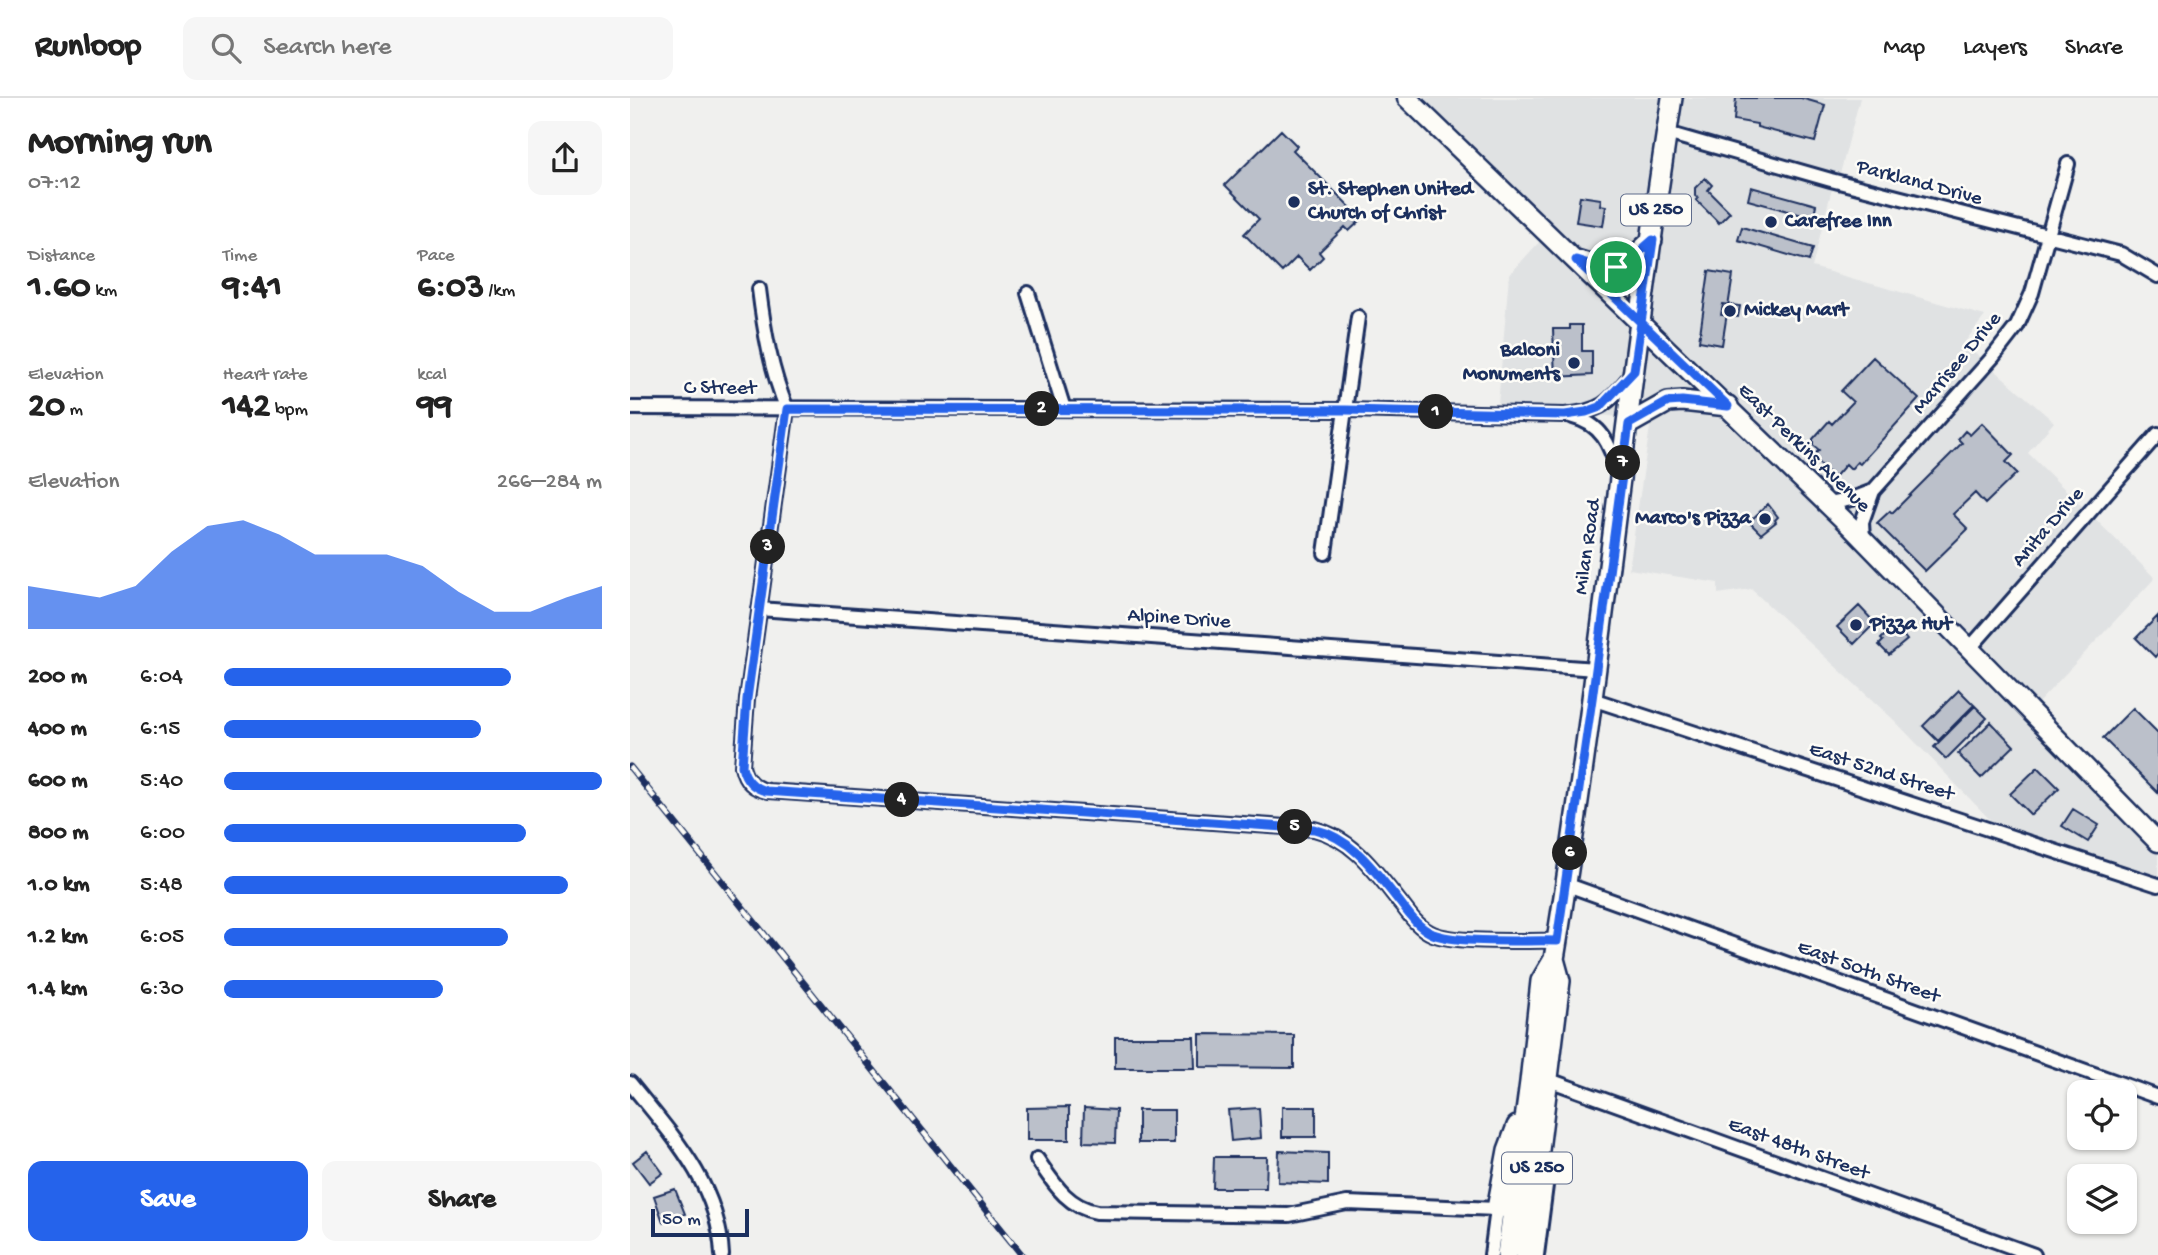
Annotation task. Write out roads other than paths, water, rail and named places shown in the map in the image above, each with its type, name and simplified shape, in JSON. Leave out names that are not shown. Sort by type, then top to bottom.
[{"type":"main road","name":"East Perkins Avenue","points":[[1407,98],[1828,504],[2158,842]]},
{"type":"main road","name":"Milan Road","points":[[1507,1255],[1541,981],[1555,950],[1592,699],[1640,321],[1672,98]]},
{"type":"main road","points":[[1576,260],[1613,269],[1628,262],[1653,240]]},
{"type":"main road","points":[[1629,424],[1668,402],[1728,406]]},
{"type":"main road","name":"Milan Road","points":[[1526,1255],[1560,981],[1555,950]]},
{"type":"main road","points":[[1548,1170],[1553,1121],[1549,1080]]},
{"type":"main road","points":[[1497,1209],[1508,1150],[1528,1099]]},
{"type":"street","name":"Parkland Drive","points":[[1667,133],[1831,180],[2121,254],[2158,276]]},
{"type":"street","name":"Marrisee Drive","points":[[1863,539],[1862,522],[1872,492],[1993,357],[2017,326],[2032,293],[2068,164]]},
{"type":"street","points":[[759,289],[765,333],[787,409],[747,699],[743,759],[744,772],[751,783],[766,791],[1314,829],[1333,835],[1348,844],[1365,860],[1415,921],[1434,934],[1555,950]]},
{"type":"street","points":[[1028,293],[1064,409]]},
{"type":"street","points":[[1325,553],[1358,317]]},
{"type":"street","name":"C Street","points":[[630,408],[1346,410],[1565,415],[1600,407],[1634,371]]},
{"type":"street","name":"C Street","points":[[1565,415],[1585,421],[1601,432],[1610,447],[1621,481]]},
{"type":"street","name":"Anita Drive","points":[[1970,648],[2158,434]]},
{"type":"street","points":[[1828,504],[1872,492]]},
{"type":"street","name":"Alpine Drive","points":[[759,609],[1596,668]]},
{"type":"street","name":"East 52nd Street","points":[[1592,699],[2158,885]]},
{"type":"street","name":"East 50th Street","points":[[1565,884],[2158,1097]]},
{"type":"street","name":"East 48th Street","points":[[1549,1080],[2034,1255]]},
{"type":"street","points":[[630,1083],[681,1147],[703,1181],[717,1217],[722,1255]]},
{"type":"street","points":[[1037,1159],[1056,1187],[1070,1201],[1082,1209],[1097,1212],[1289,1214],[1347,1203],[1497,1209],[1491,1255]]},
{"type":"street","points":[[1537,1255],[1548,1170]]},
{"type":"railway","points":[[630,767],[1022,1255]]},
{"type":"place","name":"St. Stephen United Church of Christ","points":[[1294,202]]},
{"type":"place","name":"Carefree Inn","points":[[1771,222]]},
{"type":"place","name":"Mickey Mart","points":[[1730,311]]},
{"type":"place","name":"Balconi Monuments","points":[[1574,363]]},
{"type":"place","name":"Marco's Pizza","points":[[1765,519]]},
{"type":"place","name":"Pizza Hut","points":[[1856,625]]}]
